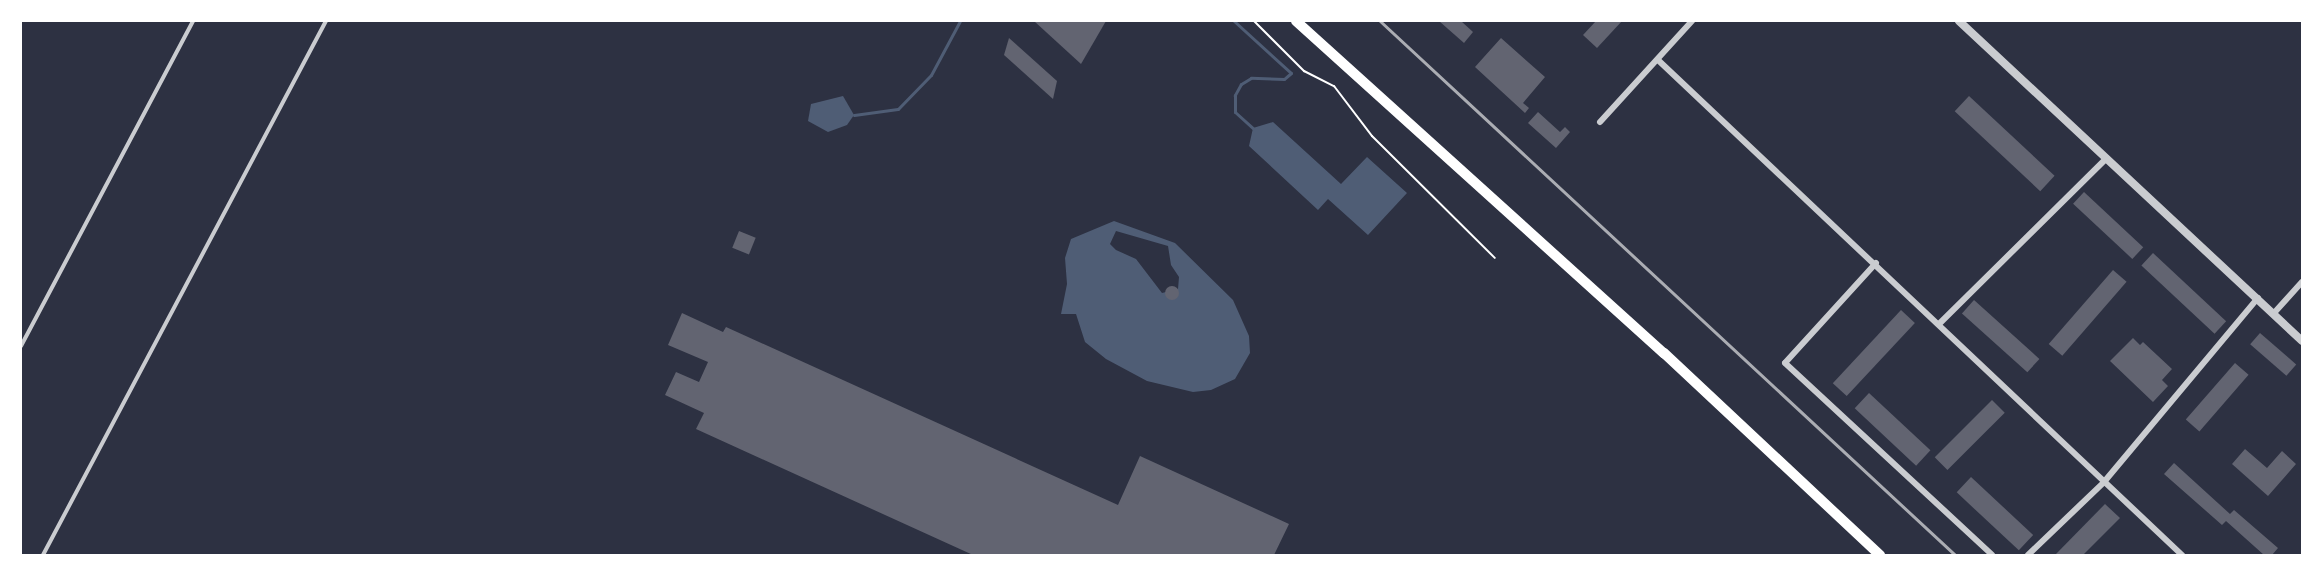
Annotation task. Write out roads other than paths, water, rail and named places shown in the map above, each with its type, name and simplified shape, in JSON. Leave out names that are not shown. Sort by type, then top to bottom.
[{"type":"main road","points":[[1296,21],[1664,353],[1880,555]]},
{"type":"street","points":[[1600,122],[1692,21]]},
{"type":"street","points":[[1959,21],[2302,341]]},
{"type":"street","points":[[1658,60],[1876,263],[2182,555]]},
{"type":"street","points":[[1939,324],[2107,158]]},
{"type":"street","points":[[1876,263],[1785,363],[1992,555]]},
{"type":"street","points":[[2274,313],[2302,282]]},
{"type":"street","points":[[2028,555],[2104,482],[2258,298]]},
{"type":"lane","points":[[21,346],[193,21]]},
{"type":"lane","points":[[43,555],[326,21]]},
{"type":"water","points":[[843,96],[854,115],[847,125],[828,132],[808,121],[811,104]]},
{"type":"water","points":[[1273,122],[1341,184],[1367,157],[1407,193],[1368,235],[1328,199],[1318,210],[1249,146],[1253,128]]},
{"type":"water","points":[[1114,221],[1175,243],[1233,300],[1249,336],[1250,353],[1235,379],[1211,390],[1193,392],[1147,381],[1106,359],[1085,342],[1076,314],[1061,314],[1067,284],[1065,258],[1071,239]],"holes":[[[1116,231],[1168,246],[1171,265],[1179,277],[1178,289],[1162,293],[1136,259],[1116,250],[1110,244]]]},
{"type":"waterway","points":[[854,115],[898,109],[931,75],[960,21]]},
{"type":"waterway","points":[[1234,21],[1291,73],[1284,79],[1251,78],[1241,84],[1235,95],[1235,112],[1253,128]]},
{"type":"railway","points":[[1380,21],[1955,555]]}]
